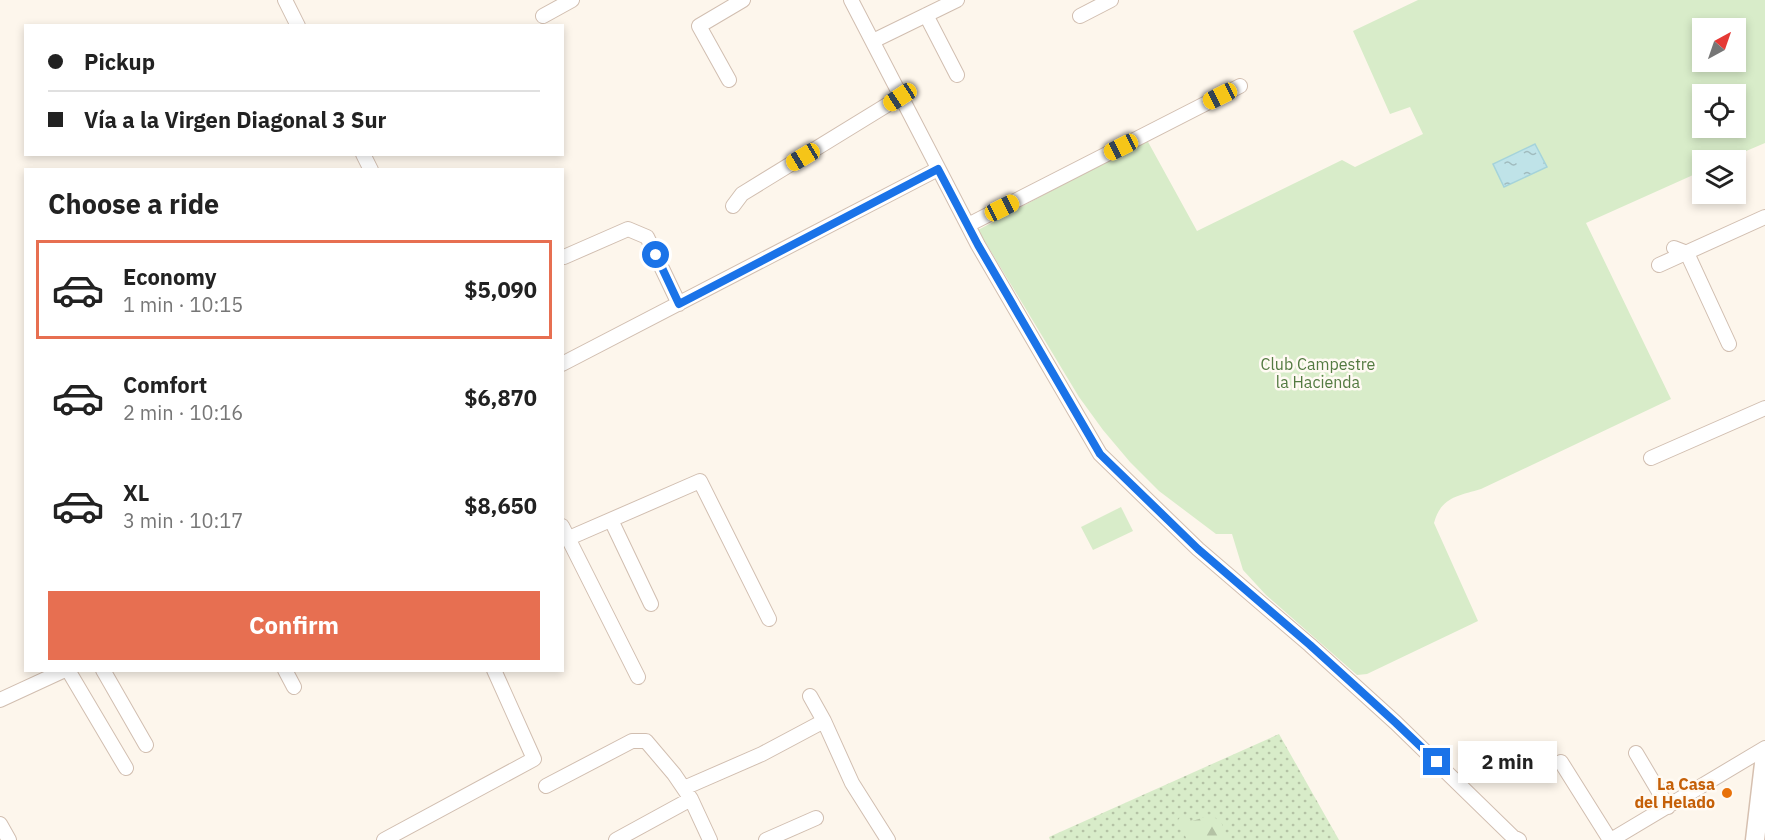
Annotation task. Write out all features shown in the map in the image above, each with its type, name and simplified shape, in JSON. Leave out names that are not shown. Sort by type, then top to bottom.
[{"type":"main road","points":[[1755,840],[1765,755]]},
{"type":"street","points":[[285,0],[297,24]]},
{"type":"street","points":[[543,16],[572,0]]},
{"type":"street","points":[[729,80],[699,26],[743,0]]},
{"type":"street","points":[[852,0],[978,245],[1100,454],[1198,549],[1379,707],[1513,837],[1519,840]]},
{"type":"street","points":[[873,41],[957,0]]},
{"type":"street","points":[[1080,16],[1103,2]]},
{"type":"street","points":[[926,15],[957,75]]},
{"type":"street","points":[[968,225],[1239,86]]},
{"type":"street","points":[[733,206],[742,194],[900,97]]},
{"type":"street","points":[[564,363],[938,169]]},
{"type":"street","points":[[1659,266],[1680,250],[1765,217]]},
{"type":"street","points":[[564,257],[628,230],[647,237],[679,304]]},
{"type":"street","points":[[1680,250],[1728,344]]},
{"type":"street","points":[[1651,458],[1765,408]]},
{"type":"street","points":[[638,677],[566,532],[611,520],[700,481],[769,619]]},
{"type":"street","points":[[611,520],[651,604]]},
{"type":"street","points":[[0,700],[62,672]]},
{"type":"street","points":[[67,672],[126,768]]},
{"type":"street","points":[[104,672],[146,745]]},
{"type":"street","points":[[286,672],[294,687]]},
{"type":"street","points":[[384,840],[534,759],[495,672]]},
{"type":"street","points":[[810,696],[852,783],[888,840]]},
{"type":"street","points":[[616,840],[687,794],[824,721]]},
{"type":"street","points":[[546,786],[632,741],[646,741],[674,774],[687,794],[710,840]]},
{"type":"street","points":[[1561,762],[1610,840],[1765,748]]},
{"type":"street","points":[[1636,753],[1668,807]]},
{"type":"street","points":[[766,840],[816,818]]},
{"type":"street","points":[[0,824],[9,840]]},
{"type":"green space","name":"Club Campestre la Hacienda","points":[[1418,0],[1765,0],[1765,143],[1746,151],[1692,150],[1692,175],[1586,223],[1671,399],[1481,489],[1458,496],[1446,503],[1437,514],[1434,523],[1478,621],[1367,674],[1357,675],[1266,595],[1243,570],[1232,534],[1216,534],[1159,491],[1130,462],[1079,397],[978,230],[1147,140],[1197,231],[1342,160],[1355,167],[1423,134],[1410,107],[1390,114],[1353,31]]},
{"type":"green space","points":[[1121,507],[1133,531],[1093,550],[1081,527]]},
{"type":"green space","points":[[1279,734],[1339,840],[1050,840],[1049,837]]},
{"type":"green space","points":[[1212,815],[1222,824],[1223,836],[1226,840],[1187,840],[1178,820],[1181,816],[1186,816],[1192,821]]},
{"type":"water","points":[[1535,144],[1547,167],[1504,187],[1493,164]]},
{"type":"place","name":"La Casa del Helado","points":[[1727,793]]},
{"type":"route","points":[[656,255],[679,304],[938,169],[978,245],[1100,454],[1198,549],[1310,645],[1437,762]]}]
